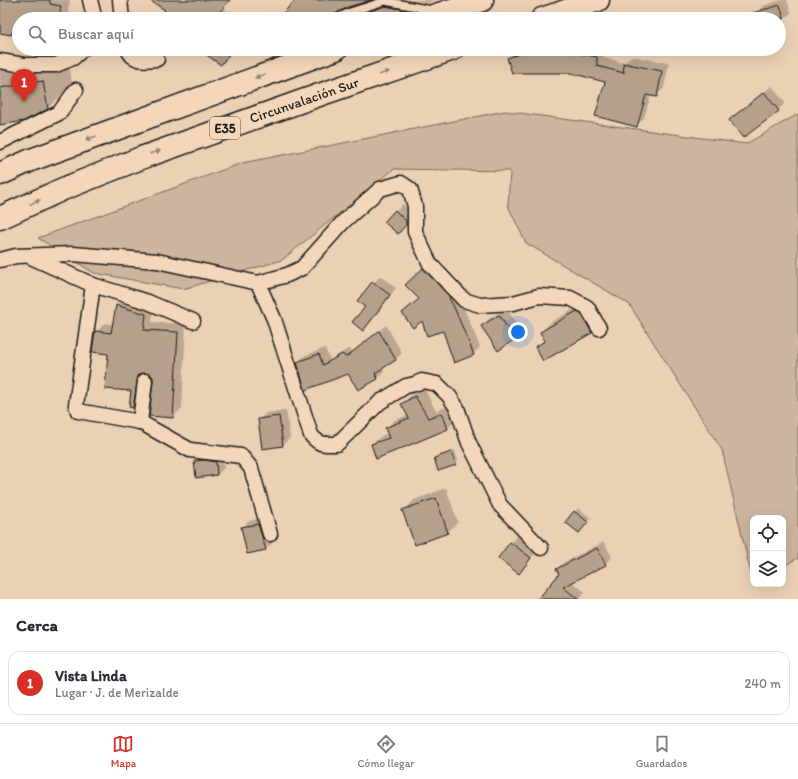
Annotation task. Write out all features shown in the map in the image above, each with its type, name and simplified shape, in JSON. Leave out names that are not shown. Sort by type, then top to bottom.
[{"type":"highway","points":[[444,12],[482,0]]},
{"type":"highway","points":[[563,12],[598,0]]},
{"type":"highway","points":[[0,174],[53,152],[296,59],[308,56]]},
{"type":"highway","name":"Circunvalación Sur","points":[[0,218],[63,188],[141,158],[433,56]]},
{"type":"street","points":[[90,0],[93,12]]},
{"type":"street","points":[[120,0],[121,12]]},
{"type":"street","points":[[0,61],[24,65],[56,65],[75,56]]},
{"type":"street","points":[[132,56],[139,60],[157,59]]},
{"type":"street","points":[[0,142],[59,113],[76,90]]},
{"type":"street","points":[[0,260],[16,256],[74,254],[157,261],[258,283],[287,275],[302,268],[343,222],[380,189],[401,183],[410,189],[415,206],[415,232],[430,264],[464,300],[480,305],[512,303],[539,296],[570,298],[587,307],[599,328]]},
{"type":"street","points":[[27,256],[93,285],[148,302],[193,321]]},
{"type":"street","points":[[258,283],[274,319],[311,435],[317,442],[324,444],[337,444],[380,402],[406,386],[422,381],[437,384],[450,396],[457,408],[469,443],[500,505],[541,548]]},
{"type":"street","points":[[93,285],[76,405],[78,411],[140,422],[190,450],[241,456],[251,468],[270,534]]},
{"type":"street","points":[[140,422],[145,381]]},
{"type":"lane","points":[[350,12],[385,1],[444,12]]},
{"type":"shaded area","points":[[505,111],[746,144],[798,114],[798,558],[786,564],[786,515],[750,515],[750,569],[722,450],[629,304],[526,243],[508,206],[510,171],[394,169],[282,260],[183,289],[94,273],[38,238],[242,163]]},
{"type":"building","points":[[0,0],[50,0],[50,4],[61,6],[60,12],[12,12],[11,35],[0,33]]},
{"type":"building","points":[[149,0],[230,0],[220,12],[164,12],[165,10]]},
{"type":"building","points":[[295,0],[372,0],[348,7],[339,12],[284,12]]},
{"type":"building","points":[[780,5],[782,12],[756,12]]},
{"type":"building","points":[[385,6],[411,11],[408,12],[367,12]]},
{"type":"building","points":[[208,56],[228,56],[221,65]]},
{"type":"building","points":[[513,56],[592,56],[597,57],[597,66],[624,73],[623,63],[662,71],[657,97],[646,95],[637,127],[595,116],[605,82],[571,73],[512,73],[507,58]]},
{"type":"building","points":[[43,81],[48,109],[24,121],[0,125],[0,88]]},
{"type":"building","points":[[764,92],[779,111],[743,138],[729,120]]},
{"type":"building","points":[[395,210],[406,221],[406,225],[398,234],[384,222]]},
{"type":"building","points":[[423,268],[450,297],[449,298],[474,355],[454,363],[443,331],[427,336],[422,321],[413,328],[402,313],[419,299],[405,285]]},
{"type":"building","points":[[372,282],[390,295],[363,331],[352,322],[365,307],[357,301]]},
{"type":"building","points":[[116,305],[146,314],[144,330],[178,332],[173,418],[149,416],[153,382],[153,377],[150,374],[142,373],[138,376],[133,408],[129,407],[131,391],[105,389],[108,354],[92,352],[95,331],[111,333]]},
{"type":"building","points":[[577,311],[581,313],[592,333],[543,361],[535,347],[545,341],[540,332]]},
{"type":"building","points":[[499,315],[515,339],[498,351],[481,326]]},
{"type":"building","points":[[379,331],[396,360],[375,373],[378,379],[358,390],[348,374],[305,390],[297,362],[319,354],[323,365],[342,354],[346,357]]},
{"type":"building","points":[[415,396],[428,418],[442,413],[448,429],[376,459],[371,444],[389,438],[385,428],[409,418],[401,404]]},
{"type":"building","points":[[279,416],[283,446],[262,449],[258,419]]},
{"type":"building","points":[[451,452],[456,465],[438,471],[434,458]]},
{"type":"building","points":[[205,460],[216,462],[217,475],[196,478],[194,461]]},
{"type":"building","points":[[436,498],[448,533],[415,545],[402,510]]},
{"type":"building","points":[[574,511],[588,522],[579,533],[565,522]]},
{"type":"building","points":[[258,524],[266,550],[247,554],[241,527]]},
{"type":"building","points":[[510,542],[531,558],[519,574],[498,558]]},
{"type":"building","points":[[597,548],[606,565],[563,587],[578,599],[538,599],[559,574],[556,569]]},
{"type":"place","name":"Vista Linda","points":[[24,102]]}]
